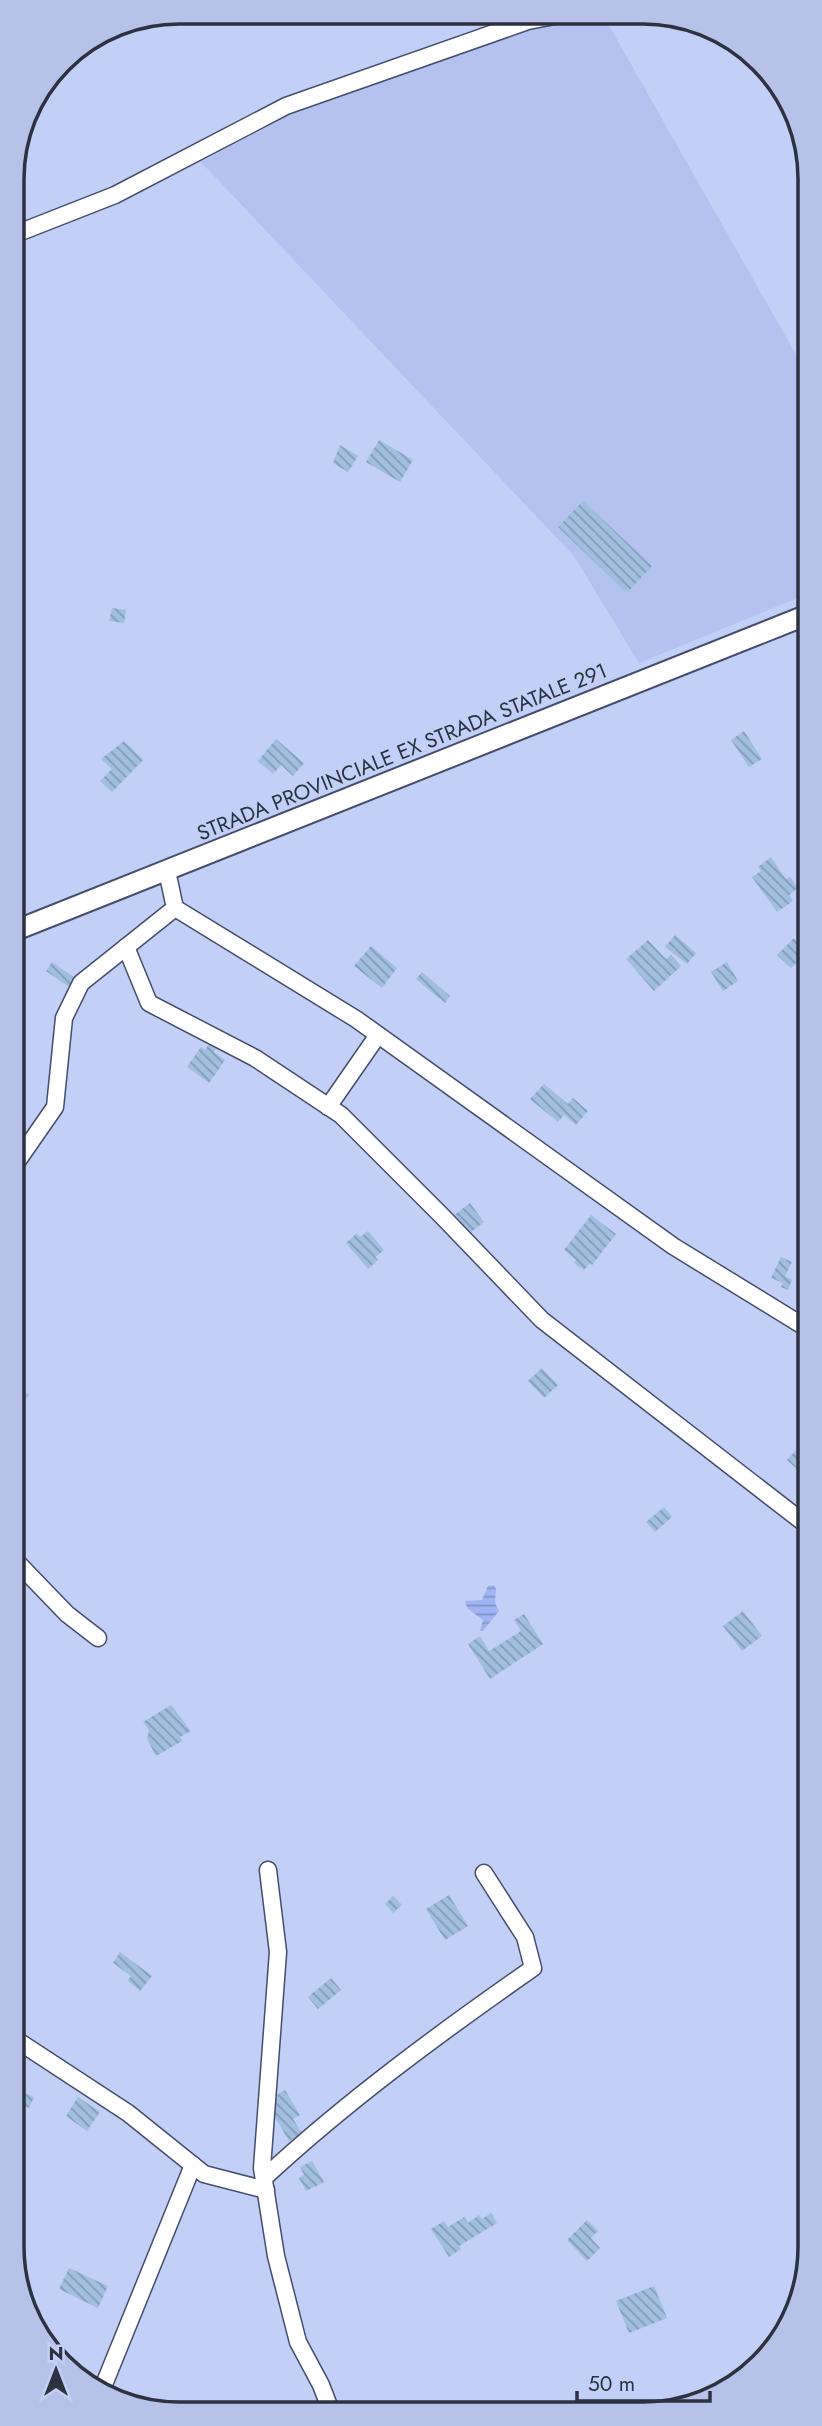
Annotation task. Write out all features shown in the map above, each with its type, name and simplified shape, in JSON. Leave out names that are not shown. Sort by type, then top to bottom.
[{"type":"street","points":[[25,230],[115,195],[286,106],[518,24]]},
{"type":"street","name":"STRADA PROVINCIALE EX STRADA STATALE 291","points":[[25,927],[798,619]]},
{"type":"street","points":[[167,871],[175,908],[356,1019],[673,1246],[797,1323]]},
{"type":"street","points":[[25,1151],[55,1107],[64,1018],[81,983],[175,908]]},
{"type":"street","points":[[126,947],[149,1003],[254,1058],[341,1115],[542,1320],[797,1518]]},
{"type":"street","points":[[328,1107],[378,1035]]},
{"type":"street","points":[[24,1570],[67,1614],[98,1638]]},
{"type":"street","points":[[268,1870],[278,1952],[262,2168],[276,2256],[298,2342],[328,2402]]},
{"type":"street","points":[[265,2184],[298,2147],[443,2031],[533,1968],[525,1937],[484,1873]]},
{"type":"street","points":[[24,2045],[128,2113],[204,2174],[265,2184]]},
{"type":"street","points":[[105,2382],[193,2165]]},
{"type":"shaded area","points":[[532,24],[608,24],[798,358],[798,598],[639,663],[574,556],[201,162],[284,118],[457,48]]},
{"type":"shaded area","points":[[494,1585],[495,1603],[499,1611],[483,1631],[480,1631],[483,1620],[467,1608],[465,1601],[482,1600],[488,1586]]},
{"type":"building","points":[[379,440],[413,460],[400,482],[366,462]]},
{"type":"building","points":[[340,445],[358,456],[348,472],[333,463]]},
{"type":"building","points":[[583,501],[652,566],[627,593],[558,527]]},
{"type":"building","points":[[112,608],[126,610],[124,623],[109,621]]},
{"type":"building","points":[[744,731],[762,759],[749,767],[731,740]]},
{"type":"building","points":[[276,739],[304,763],[293,776],[281,765],[273,774],[258,761]]},
{"type":"building","points":[[124,741],[143,760],[112,792],[100,781],[112,769],[101,759]]},
{"type":"building","points":[[771,857],[786,879],[790,877],[798,888],[789,895],[793,901],[777,912],[752,877],[761,871],[758,867]]},
{"type":"building","points":[[675,935],[696,953],[687,964],[665,947]]},
{"type":"building","points":[[794,938],[798,942],[798,961],[791,968],[777,955]]},
{"type":"building","points":[[648,940],[666,959],[671,955],[681,966],[654,991],[626,959]]},
{"type":"building","points":[[371,946],[397,968],[382,988],[354,966]]},
{"type":"building","points":[[52,962],[75,978],[69,987],[46,971]]},
{"type":"building","points":[[727,962],[738,981],[723,991],[711,972]]},
{"type":"building","points":[[422,972],[450,996],[445,1003],[416,979]]},
{"type":"building","points":[[209,1044],[216,1049],[214,1052],[225,1060],[209,1083],[187,1067],[201,1047],[205,1050]]},
{"type":"building","points":[[544,1084],[568,1104],[573,1098],[588,1111],[576,1125],[564,1115],[558,1122],[530,1099]]},
{"type":"building","points":[[470,1203],[484,1222],[467,1235],[453,1216]]},
{"type":"building","points":[[591,1215],[616,1234],[592,1265],[590,1263],[584,1270],[574,1263],[576,1260],[564,1250]]},
{"type":"building","points":[[368,1231],[384,1250],[375,1257],[378,1260],[368,1269],[346,1243],[357,1233],[360,1237]]},
{"type":"building","points":[[781,1257],[792,1262],[785,1276],[792,1280],[788,1290],[781,1287],[783,1283],[771,1278]]},
{"type":"building","points":[[542,1368],[558,1385],[544,1398],[528,1381]]},
{"type":"building","points":[[797,1449],[797,1469],[787,1460]]},
{"type":"building","points":[[664,1507],[672,1517],[655,1532],[646,1522]]},
{"type":"building","points":[[743,1611],[762,1636],[742,1651],[723,1626]]},
{"type":"building","points":[[524,1614],[543,1644],[490,1679],[468,1644],[480,1636],[489,1651],[521,1631],[514,1620]]},
{"type":"building","points":[[171,1705],[191,1731],[180,1737],[182,1741],[156,1756],[147,1739],[149,1730],[143,1722]]},
{"type":"building","points":[[449,1895],[468,1926],[445,1940],[426,1909]]},
{"type":"building","points":[[393,1896],[402,1905],[393,1913],[385,1904]]},
{"type":"building","points":[[120,1952],[152,1976],[140,1991],[128,1981],[131,1976],[113,1963]]},
{"type":"building","points":[[331,1978],[341,1990],[318,2009],[308,1997]]},
{"type":"building","points":[[285,2090],[300,2115],[293,2119],[302,2133],[289,2141],[271,2110],[274,2097]]},
{"type":"building","points":[[24,2092],[34,2097],[29,2108],[24,2106]]},
{"type":"building","points":[[78,2097],[100,2112],[87,2131],[66,2116]]},
{"type":"building","points":[[312,2161],[324,2182],[306,2191],[299,2178],[304,2175],[300,2167]]},
{"type":"building","points":[[491,2213],[497,2223],[459,2246],[461,2249],[449,2257],[431,2229],[444,2221],[448,2227],[464,2217],[468,2223],[479,2215],[482,2219]]},
{"type":"building","points":[[587,2220],[598,2231],[591,2238],[600,2248],[587,2261],[567,2240]]},
{"type":"building","points":[[69,2268],[108,2286],[98,2308],[59,2289]]},
{"type":"building","points":[[654,2286],[667,2318],[629,2333],[616,2301]]}]
